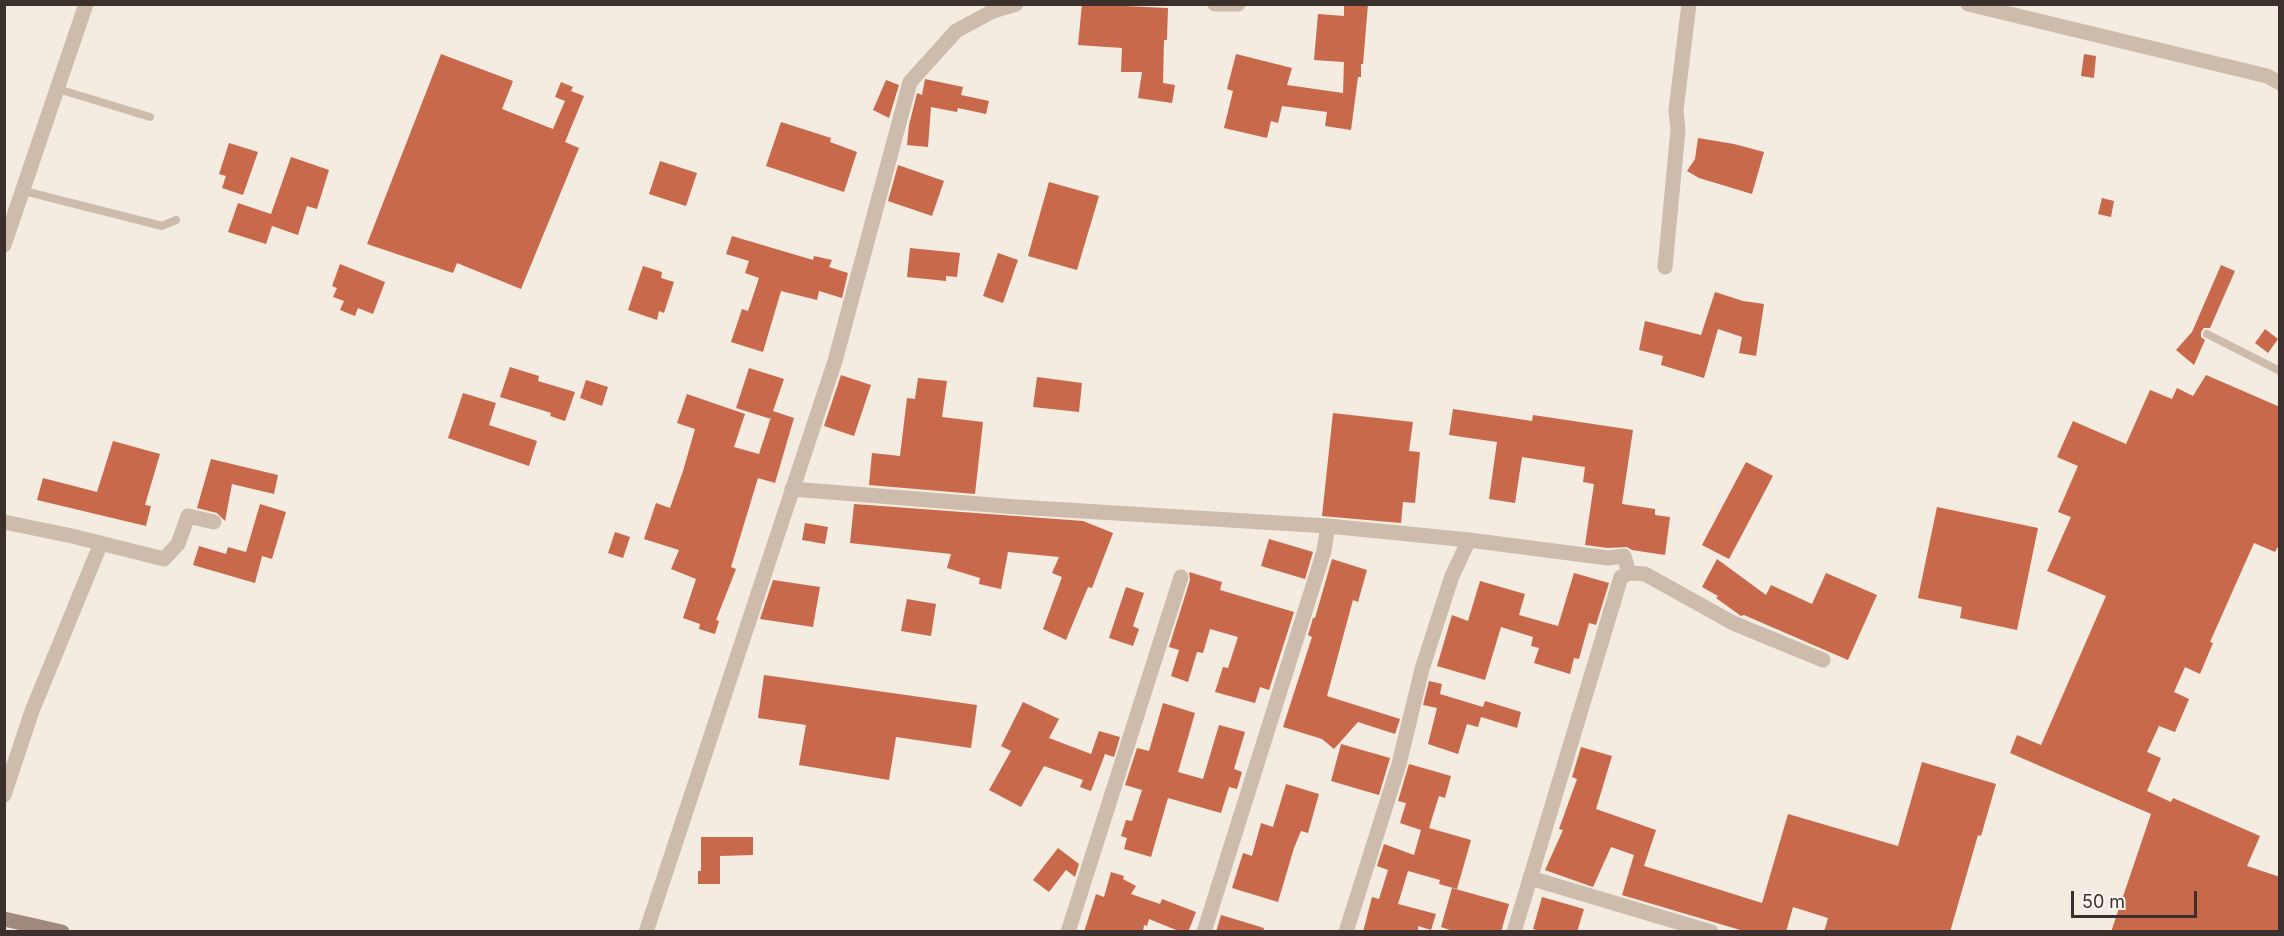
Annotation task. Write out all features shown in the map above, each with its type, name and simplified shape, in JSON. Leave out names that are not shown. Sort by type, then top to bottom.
[{"type":"main road","points":[[4,919],[62,932]]},
{"type":"street","points":[[4,245],[86,4]]},
{"type":"street","points":[[646,932],[835,361],[910,82],[956,31],[993,12],[1016,4]]},
{"type":"street","points":[[1215,4],[1238,4]]},
{"type":"street","points":[[1665,267],[1678,130],[1676,110],[1689,4]]},
{"type":"street","points":[[1968,4],[2266,76],[2280,83]]},
{"type":"street","points":[[792,489],[1017,507],[1328,526],[1469,540],[1608,558],[1624,556],[1629,573]]},
{"type":"street","points":[[4,522],[164,559],[178,544],[188,516],[214,522]]},
{"type":"street","points":[[1204,932],[1324,551],[1328,526]]},
{"type":"street","points":[[1346,932],[1399,764],[1422,669],[1452,576],[1469,540]]},
{"type":"street","points":[[4,795],[32,711],[101,543]]},
{"type":"street","points":[[1514,932],[1621,577],[1629,573],[1645,574],[1732,623],[1823,660]]},
{"type":"street","points":[[1068,932],[1181,576]]},
{"type":"street","points":[[1530,878],[1711,932]]},
{"type":"lane","points":[[58,89],[150,117]]},
{"type":"lane","points":[[24,191],[162,226],[176,220]]},
{"type":"lane","points":[[2207,334],[2280,371]]},
{"type":"building","points":[[1082,4],[1168,8],[1167,40],[1164,40],[1163,83],[1175,85],[1172,103],[1138,98],[1142,72],[1121,72],[1122,48],[1078,45]]},
{"type":"building","points":[[1344,4],[1368,4],[1363,64],[1361,64],[1361,77],[1358,77],[1351,130],[1325,126],[1327,112],[1282,106],[1278,123],[1271,121],[1267,138],[1224,128],[1233,91],[1227,89],[1236,54],[1292,68],[1287,85],[1343,93],[1344,62],[1314,60],[1318,14],[1344,16]]},
{"type":"building","points":[[441,54],[513,81],[502,109],[553,129],[565,101],[555,97],[561,82],[573,87],[571,91],[584,96],[565,142],[579,148],[521,289],[457,263],[453,273],[367,244]]},
{"type":"building","points":[[2084,54],[2096,56],[2094,78],[2081,76]]},
{"type":"building","points":[[925,79],[963,87],[961,95],[989,101],[986,114],[958,108],[957,112],[931,107],[928,147],[907,145],[909,125],[917,93],[922,95]]},
{"type":"building","points":[[886,80],[899,85],[889,118],[873,110]]},
{"type":"building","points":[[781,122],[831,138],[830,142],[857,152],[844,192],[766,166]]},
{"type":"building","points":[[1698,138],[1764,152],[1752,194],[1699,178],[1687,171],[1695,159]]},
{"type":"building","points":[[229,143],[258,152],[243,195],[222,188],[226,176],[219,174]]},
{"type":"building","points":[[291,157],[329,170],[317,209],[307,206],[298,235],[272,226],[266,244],[228,232],[238,203],[271,214]]},
{"type":"building","points":[[660,161],[697,173],[686,206],[649,194]]},
{"type":"building","points":[[898,165],[944,181],[932,216],[888,201]]},
{"type":"building","points":[[1049,182],[1099,196],[1077,270],[1028,256]]},
{"type":"building","points":[[2102,198],[2114,201],[2111,217],[2098,214]]},
{"type":"building","points":[[732,236],[813,260],[814,256],[832,260],[829,267],[848,273],[842,298],[819,291],[817,300],[781,291],[763,352],[731,342],[742,309],[748,311],[759,278],[745,273],[749,261],[726,254]]},
{"type":"building","points":[[910,248],[960,253],[957,277],[946,276],[946,281],[907,277]]},
{"type":"building","points":[[998,253],[1018,260],[1003,303],[983,296]]},
{"type":"building","points":[[340,264],[385,282],[373,314],[358,308],[355,316],[340,310],[344,301],[333,297],[337,288],[332,286]]},
{"type":"building","points":[[2221,265],[2235,271],[2210,328],[2204,328],[2201,332],[2201,337],[2205,340],[2194,365],[2176,350],[2192,332]]},
{"type":"building","points":[[643,266],[662,272],[661,278],[674,282],[664,313],[659,311],[657,320],[628,310]]},
{"type":"building","points":[[1715,292],[1743,301],[1764,304],[1756,356],[1739,353],[1742,337],[1718,329],[1704,378],[1661,365],[1663,356],[1639,350],[1645,321],[1701,335]]},
{"type":"building","points":[[2265,329],[2278,339],[2268,353],[2255,343]]},
{"type":"building","points":[[510,367],[539,376],[538,381],[575,392],[565,421],[550,416],[551,413],[500,397]]},
{"type":"building","points":[[749,368],[784,379],[773,411],[794,418],[775,483],[758,478],[731,567],[736,569],[716,620],[719,621],[715,634],[699,629],[700,624],[683,618],[696,579],[671,569],[679,550],[644,539],[656,503],[670,508],[683,471],[695,429],[677,423],[687,394],[745,414],[734,447],[759,454],[770,419],[736,408]]},
{"type":"building","points":[[841,375],[871,385],[854,436],[824,426]]},
{"type":"building","points":[[2206,375],[2280,407],[2280,543],[2275,552],[2254,543],[2210,642],[2213,643],[2200,674],[2185,667],[2174,692],[2189,699],[2175,732],[2159,726],[2147,752],[2161,758],[2147,791],[2171,802],[2173,798],[2260,836],[2247,866],[2280,877],[2280,932],[2111,932],[2151,814],[2010,753],[2017,735],[2041,745],[2106,596],[2047,571],[2071,517],[2058,512],[2078,466],[2057,457],[2073,421],[2126,444],[2150,390],[2172,399],[2177,388],[2193,396]]},
{"type":"building","points":[[1037,377],[1082,383],[1079,412],[1033,407]]},
{"type":"building","points":[[918,378],[947,381],[942,417],[983,422],[975,494],[869,485],[872,453],[900,456],[907,398],[915,399]]},
{"type":"building","points":[[586,380],[608,387],[602,406],[580,398]]},
{"type":"building","points":[[463,393],[496,403],[489,425],[537,441],[529,466],[448,438]]},
{"type":"building","points":[[1453,409],[1532,421],[1533,415],[1633,430],[1622,504],[1655,509],[1655,515],[1670,517],[1665,555],[1632,550],[1627,547],[1608,548],[1585,545],[1594,484],[1583,482],[1585,467],[1522,457],[1515,503],[1489,499],[1497,442],[1449,435]]},
{"type":"building","points":[[1333,413],[1413,422],[1409,451],[1420,452],[1415,503],[1403,502],[1401,523],[1322,516]]},
{"type":"building","points":[[113,441],[160,454],[145,505],[151,506],[146,526],[37,500],[43,478],[97,492]]},
{"type":"building","points":[[211,459],[278,475],[274,494],[232,484],[225,521],[217,513],[197,508]]},
{"type":"building","points":[[1746,462],[1773,476],[1729,559],[1702,545]]},
{"type":"building","points":[[260,504],[286,512],[272,559],[262,556],[255,583],[193,565],[199,546],[226,554],[228,547],[246,552]]},
{"type":"building","points":[[854,504],[1083,521],[1113,533],[1092,588],[1088,587],[1066,640],[1043,629],[1062,577],[1052,573],[1059,557],[1008,552],[1001,589],[979,584],[980,578],[947,568],[951,554],[850,543]]},
{"type":"building","points":[[1937,507],[2038,528],[2017,630],[1960,618],[1962,607],[1918,598]]},
{"type":"building","points":[[805,523],[828,527],[825,544],[802,540]]},
{"type":"building","points":[[615,532],[630,537],[623,558],[608,553]]},
{"type":"building","points":[[1269,539],[1313,552],[1305,579],[1261,566]]},
{"type":"building","points":[[1332,559],[1367,570],[1358,602],[1353,600],[1327,696],[1400,719],[1395,734],[1358,722],[1334,749],[1322,739],[1283,727],[1312,637],[1308,635]]},
{"type":"building","points":[[1717,559],[1766,595],[1771,585],[1812,604],[1826,573],[1877,595],[1848,660],[1744,615],[1741,616],[1716,598],[1718,596],[1702,587]]},
{"type":"building","points":[[1189,572],[1222,582],[1220,590],[1294,612],[1269,690],[1260,687],[1255,703],[1215,692],[1223,667],[1228,668],[1238,637],[1210,629],[1203,653],[1197,652],[1188,682],[1171,676],[1179,650],[1169,647],[1190,580]]},
{"type":"building","points":[[1574,573],[1609,583],[1596,625],[1589,623],[1579,659],[1574,658],[1570,674],[1534,663],[1539,648],[1531,646],[1533,637],[1501,627],[1485,680],[1437,666],[1452,615],[1468,621],[1480,581],[1525,594],[1519,615],[1558,626]]},
{"type":"building","points":[[773,580],[820,587],[813,627],[760,619]]},
{"type":"building","points":[[1126,587],[1144,593],[1133,626],[1139,629],[1133,646],[1109,638]]},
{"type":"building","points":[[907,599],[936,604],[931,636],[901,631]]},
{"type":"building","points":[[764,675],[977,705],[971,748],[896,737],[889,780],[799,765],[806,725],[758,718]]},
{"type":"building","points":[[1429,681],[1442,684],[1440,694],[1483,707],[1485,701],[1521,712],[1517,728],[1481,717],[1478,727],[1467,724],[1458,754],[1428,744],[1437,708],[1423,705]]},
{"type":"building","points":[[1023,702],[1059,719],[1049,738],[1091,754],[1099,731],[1120,737],[1114,757],[1105,754],[1091,791],[1080,787],[1083,780],[1044,766],[1021,807],[989,790],[1011,751],[1001,746]]},
{"type":"building","points":[[1163,703],[1195,713],[1178,772],[1203,779],[1219,725],[1245,732],[1234,769],[1242,772],[1237,789],[1229,787],[1221,813],[1168,798],[1151,857],[1124,849],[1127,838],[1121,836],[1126,820],[1132,821],[1142,790],[1125,785],[1137,748],[1149,751]]},
{"type":"building","points":[[1341,744],[1390,758],[1379,795],[1331,781]]},
{"type":"building","points":[[1581,747],[1612,756],[1596,809],[1656,830],[1644,866],[1762,903],[1788,814],[1898,846],[1922,762],[1996,784],[1981,836],[1978,835],[1950,932],[1824,932],[1828,918],[1793,907],[1786,932],[1747,932],[1622,895],[1634,855],[1611,847],[1593,887],[1545,870],[1563,830],[1559,829],[1577,779],[1572,777]]},
{"type":"building","points":[[1409,764],[1451,776],[1445,798],[1439,796],[1429,828],[1471,840],[1457,889],[1439,884],[1440,880],[1408,871],[1398,904],[1436,914],[1431,930],[1418,926],[1418,932],[1363,932],[1372,897],[1379,899],[1388,870],[1377,866],[1384,844],[1414,855],[1421,830],[1400,823],[1406,803],[1398,801]]},
{"type":"building","points":[[1286,784],[1319,794],[1308,833],[1301,831],[1294,848],[1278,902],[1232,888],[1243,853],[1252,856],[1261,823],[1273,827]]},
{"type":"building","points":[[701,837],[753,837],[753,855],[720,856],[720,884],[698,884],[698,871],[701,871]]},
{"type":"building","points":[[1058,848],[1079,864],[1075,877],[1066,870],[1049,892],[1033,880]]},
{"type":"building","points":[[1111,872],[1124,876],[1123,879],[1136,886],[1131,894],[1160,904],[1162,899],[1196,912],[1188,932],[1181,932],[1149,919],[1147,926],[1144,925],[1143,932],[1084,932],[1096,894],[1104,897]]},
{"type":"building","points":[[1452,888],[1509,904],[1501,932],[1456,932],[1441,927]]},
{"type":"building","points":[[1542,897],[1584,909],[1577,932],[1543,932],[1533,929]]},
{"type":"building","points":[[1221,915],[1264,928],[1263,932],[1216,932]]}]
